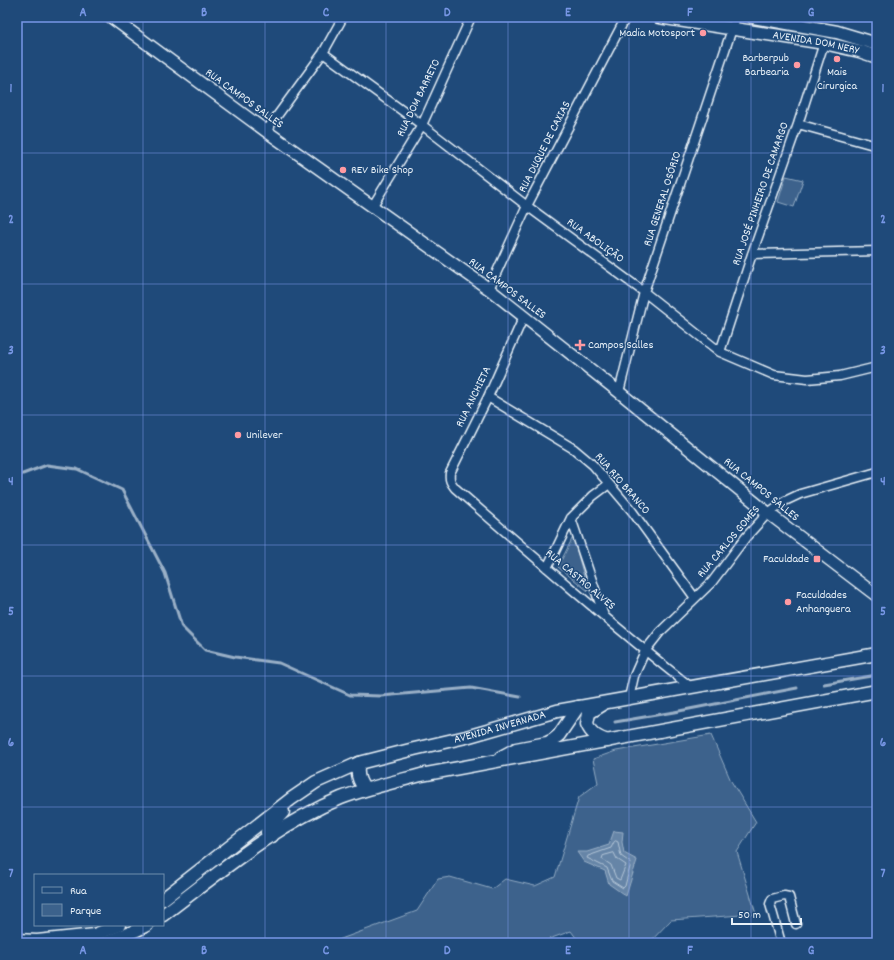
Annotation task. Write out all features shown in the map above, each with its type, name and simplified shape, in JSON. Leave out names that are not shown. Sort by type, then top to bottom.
[{"type":"main road","name":"RUA CAMPOS SALLES","points":[[111,17],[266,131],[489,289],[768,513],[877,596]]},
{"type":"main road","name":"AVENIDA DOM NERY","points":[[659,17],[824,43],[859,51],[877,57]]},
{"type":"main road","name":"AVENIDA DOM NERY","points":[[753,17],[837,32],[877,44]]},
{"type":"main road","name":"AVENIDA INVERNADA","points":[[164,898],[306,788],[359,763],[466,737],[557,711],[877,654]]},
{"type":"main road","points":[[164,914],[247,852],[272,836],[314,811],[364,789],[420,775],[877,691]]},
{"type":"main road","points":[[608,741],[598,738],[593,734],[587,724],[589,713],[609,702]]},
{"type":"main road","points":[[492,762],[516,749],[547,743],[553,740],[559,735],[578,707]]},
{"type":"main road","points":[[557,711],[564,728]]},
{"type":"main road","points":[[359,763],[357,774],[364,789]]},
{"type":"main road","points":[[272,836],[267,832],[268,829],[306,788]]},
{"type":"main road","points":[[69,943],[95,935],[117,926]]},
{"type":"main road","points":[[106,943],[145,926]]},
{"type":"main road","points":[[17,940],[37,941],[95,935]]},
{"type":"street","points":[[266,131],[323,53],[343,17]]},
{"type":"street","name":"RUA DOM BARRETO","points":[[372,207],[422,125],[471,17]]},
{"type":"street","name":"RUA DUQUE DE CAXIAS","points":[[489,289],[527,206],[626,17]]},
{"type":"street","name":"RUA GENERAL OSÓRIO","points":[[619,392],[644,292],[736,17]]},
{"type":"street","name":"RUA JOSÉ PINHEIRO DE CAMARGO","points":[[720,352],[824,43]]},
{"type":"street","name":"RUA ABOLIÇÃO","points":[[323,53],[422,125],[527,206],[644,292],[720,352],[774,374],[807,379],[840,376],[877,367]]},
{"type":"street","points":[[798,124],[877,146]]},
{"type":"street","points":[[752,254],[877,251]]},
{"type":"street","name":"RUA ANCHIETA","points":[[455,488],[450,479],[450,473],[488,396],[524,316]]},
{"type":"street","name":"RUA RIO BRANCO","points":[[488,396],[574,449],[593,465],[632,511],[695,598]]},
{"type":"street","name":"RUA CARLOS GOMES","points":[[629,698],[634,676],[645,651],[660,632],[712,582],[746,537],[768,513],[785,500],[800,494],[877,472]]},
{"type":"street","points":[[547,568],[571,518],[593,496],[609,484]]},
{"type":"street","name":"RUA CASTRO ALVES","points":[[455,488],[645,651],[692,688]]},
{"type":"street","points":[[571,518],[604,616]]},
{"type":"street","points":[[781,943],[770,904],[772,899],[784,896],[789,897],[796,924]]},
{"type":"green space","points":[[786,176],[803,180],[794,207],[778,202]]},
{"type":"green space","points":[[573,537],[588,591],[558,567]]},
{"type":"green space","points":[[711,735],[731,781],[756,822],[737,852],[756,914],[671,920],[649,943],[580,943],[571,931],[549,939],[545,943],[330,943],[417,911],[438,879],[450,877],[492,889],[505,879],[535,886],[555,877],[579,797],[598,783],[593,759],[616,751]]},
{"type":"water","points":[[614,831],[623,832],[622,842],[624,853],[637,860],[626,896],[609,884],[605,871],[584,862],[577,852],[587,852],[609,845]]},
{"type":"waterway","points":[[17,479],[20,475],[47,465],[77,469],[122,490],[165,573],[182,627],[205,650],[235,657],[279,663],[350,695],[381,696],[471,688],[520,697]]},
{"type":"waterway","points":[[824,684],[877,675]]},
{"type":"waterway","points":[[615,722],[797,688]]},
{"type":"place","name":"Madia Motosport","points":[[703,33]]},
{"type":"place","name":"Mais Cirurgica","points":[[837,59]]},
{"type":"place","name":"Barberpub Barbearia","points":[[797,65]]},
{"type":"place","name":"REV Bike Shop","points":[[343,170]]},
{"type":"place","name":"Campos Salles","points":[[580,345]]},
{"type":"place","name":"Unilever","points":[[238,435]]},
{"type":"place","name":"Faculdade","points":[[817,559]]},
{"type":"place","name":"Faculdades Anhanguera","points":[[788,602]]}]
